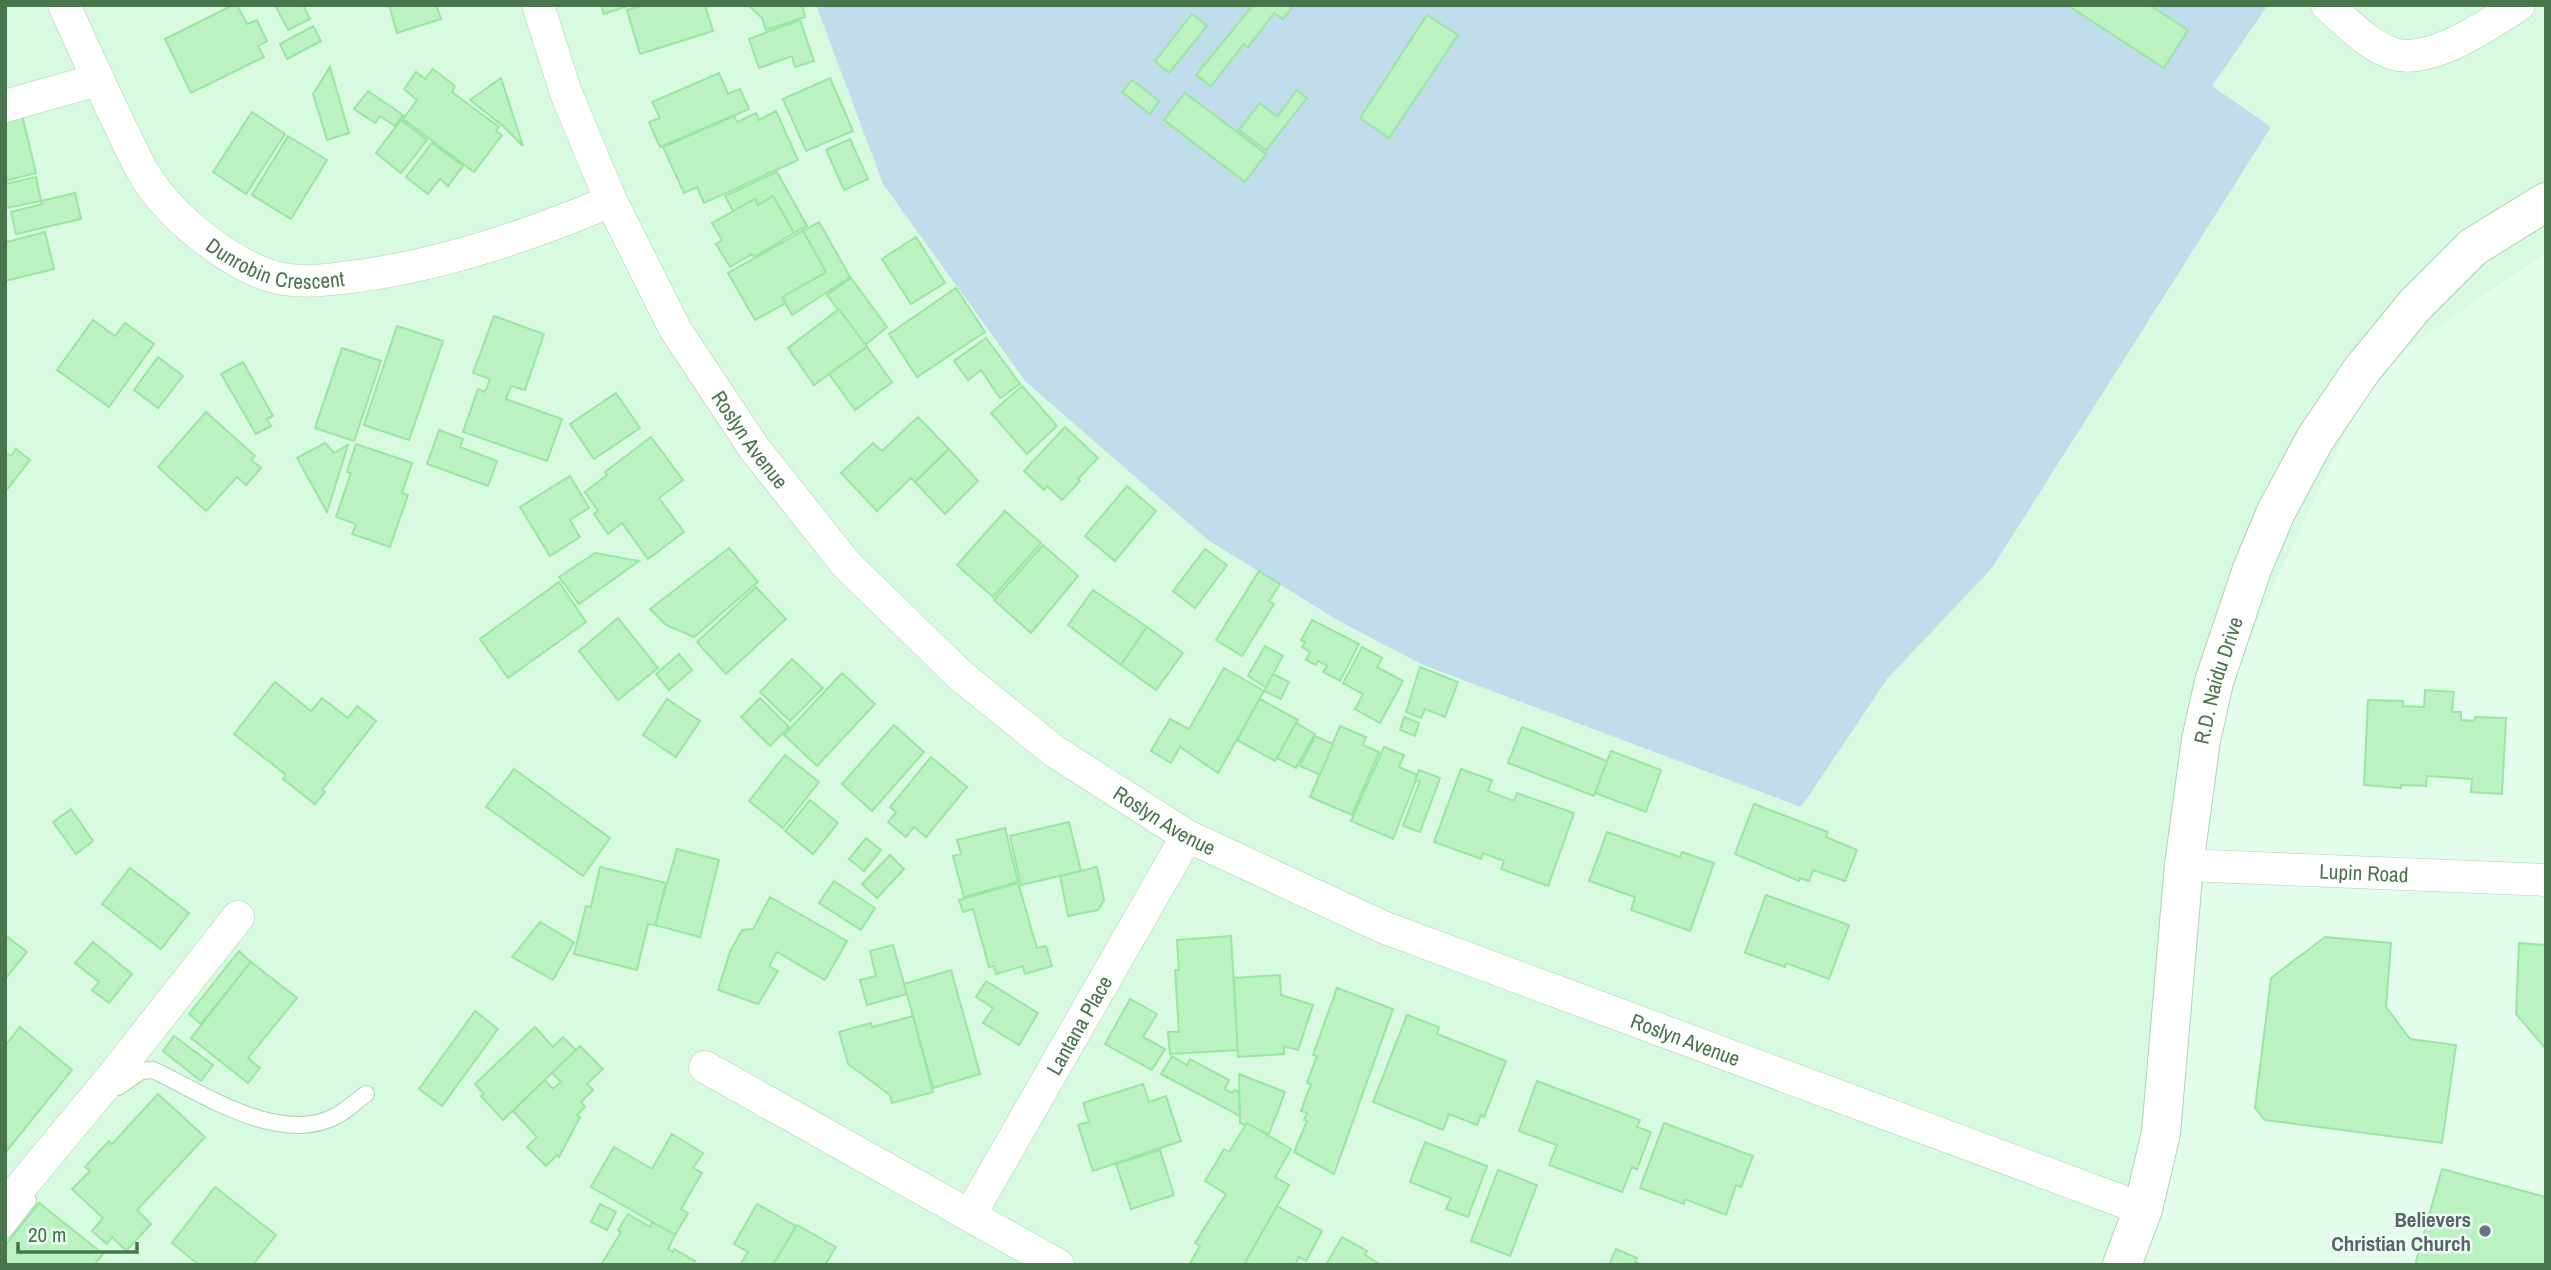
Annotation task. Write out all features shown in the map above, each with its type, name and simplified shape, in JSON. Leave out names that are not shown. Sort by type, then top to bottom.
[{"type":"street","name":"Dunrobin Crescent","points":[[64,5],[97,80],[146,178],[171,207],[202,236],[234,259],[274,277],[312,282],[401,269],[483,248],[611,201]]},
{"type":"street","name":"Roslyn Avenue","points":[[538,5],[566,93],[611,201],[674,329],[754,448],[845,564],[961,676],[1054,751],[1187,836],[1383,927],[2143,1209]]},
{"type":"street","points":[[2327,5],[2372,43],[2395,54],[2413,54],[2442,48],[2474,34],[2519,5]]},
{"type":"street","points":[[5,106],[97,80]]},
{"type":"street","name":"R.D. Naidu Drive","points":[[2122,1265],[2143,1209],[2161,1133],[2184,864],[2201,740],[2214,682],[2252,569],[2276,512],[2309,451],[2361,371],[2415,305],[2473,247],[2546,202]]},
{"type":"street","name":"Lantana Place","points":[[970,1215],[1187,836]]},
{"type":"street","name":"Lupin Road","points":[[2184,864],[2546,880]]},
{"type":"street","points":[[5,1206],[238,918]]},
{"type":"street","points":[[705,1067],[1058,1265]]},
{"type":"lane","points":[[5,1230],[112,1092],[141,1071],[153,1070],[272,1124],[297,1126],[320,1122],[337,1116],[366,1094]]},
{"type":"shaded area","points":[[5,5],[2546,5],[2546,253],[2376,369],[2224,692],[2117,1265],[5,1265]]},
{"type":"shaded area","points":[[816,5],[2268,5],[2212,86],[2271,127],[1992,568],[1887,679],[1801,807],[1423,665],[1339,621],[1208,540],[1026,382],[883,184]]},
{"type":"building","points":[[237,5],[247,24],[257,20],[267,41],[258,46],[264,57],[191,93],[165,39]]},
{"type":"building","points":[[275,5],[303,5],[310,19],[288,30]]},
{"type":"building","points":[[389,5],[436,5],[441,19],[397,33]]},
{"type":"building","points":[[601,5],[631,5],[604,14]]},
{"type":"building","points":[[643,5],[705,5],[713,31],[640,54],[627,10]]},
{"type":"building","points":[[748,5],[802,5],[805,17],[766,30],[762,18]]},
{"type":"building","points":[[1253,5],[1294,5],[1283,19],[1274,13],[1248,47],[1244,44],[1211,86],[1196,75]]},
{"type":"building","points":[[2074,5],[2149,5],[2188,30],[2164,68],[2072,8]]},
{"type":"building","points":[[1192,14],[1207,26],[1169,73],[1155,61]]},
{"type":"building","points":[[1427,15],[1458,35],[1389,138],[1360,118]]},
{"type":"building","points":[[800,20],[814,61],[795,67],[792,56],[759,68],[749,39]]},
{"type":"building","points":[[313,26],[321,41],[287,59],[280,44]]},
{"type":"building","points":[[330,67],[349,133],[327,140],[313,94]]},
{"type":"building","points":[[433,69],[455,86],[452,92],[499,127],[496,131],[502,135],[474,172],[403,119],[417,100],[404,89],[416,72],[425,79]]},
{"type":"building","points":[[719,73],[728,94],[740,89],[749,109],[660,147],[649,122],[660,118],[652,102]]},
{"type":"building","points":[[501,78],[523,146],[470,100]]},
{"type":"building","points":[[830,78],[853,131],[806,151],[783,99]]},
{"type":"building","points":[[1132,80],[1159,101],[1150,114],[1122,92]]},
{"type":"building","points":[[1297,90],[1307,98],[1266,150],[1239,130],[1260,103],[1277,117]]},
{"type":"building","points":[[368,91],[403,115],[395,126],[380,116],[375,123],[354,109]]},
{"type":"building","points":[[1185,93],[1266,154],[1245,182],[1164,120]]},
{"type":"building","points":[[20,106],[36,173],[5,181],[5,110]]},
{"type":"building","points":[[776,111],[798,160],[704,203],[697,187],[684,193],[663,147],[734,116],[737,122],[756,113],[759,120]]},
{"type":"building","points":[[252,112],[285,134],[246,194],[213,172]]},
{"type":"building","points":[[401,120],[427,140],[401,173],[376,153]]},
{"type":"building","points":[[288,136],[327,160],[291,219],[252,195]]},
{"type":"building","points":[[850,139],[868,179],[844,190],[826,150]]},
{"type":"building","points":[[432,143],[463,166],[448,186],[440,179],[428,194],[406,177]]},
{"type":"building","points":[[777,172],[807,226],[794,233],[773,196],[758,205],[755,199],[733,211],[725,196]]},
{"type":"building","points":[[36,177],[41,201],[6,208],[5,184]]},
{"type":"building","points":[[75,193],[81,219],[16,234],[11,212]]},
{"type":"building","points":[[773,196],[794,233],[754,257],[752,254],[730,267],[716,244],[722,240],[712,223],[755,199],[758,205]]},
{"type":"building","points":[[819,222],[850,277],[792,315],[782,297],[826,272],[803,231]]},
{"type":"building","points":[[803,231],[826,272],[782,297],[786,303],[755,320],[728,273]]},
{"type":"building","points":[[45,232],[54,269],[5,281],[5,236],[7,242]]},
{"type":"building","points":[[916,237],[945,283],[911,304],[882,259]]},
{"type":"building","points":[[851,278],[887,327],[865,345],[827,295]]},
{"type":"building","points":[[956,288],[985,332],[917,377],[889,334]]},
{"type":"building","points":[[839,309],[867,347],[814,385],[788,348]]},
{"type":"building","points":[[494,316],[544,334],[525,390],[511,386],[506,399],[562,419],[547,461],[463,432],[478,389],[485,392],[490,379],[473,373]]},
{"type":"building","points":[[93,320],[115,336],[125,323],[154,344],[109,407],[57,370]]},
{"type":"building","points":[[397,326],[443,341],[409,440],[364,425]]},
{"type":"building","points":[[986,338],[1020,384],[1000,398],[981,370],[968,380],[954,361]]},
{"type":"building","points":[[867,347],[892,382],[855,410],[829,374]]},
{"type":"building","points":[[342,348],[381,361],[354,441],[315,428]]},
{"type":"building","points":[[158,357],[183,376],[158,408],[134,390]]},
{"type":"building","points":[[243,362],[273,416],[267,419],[271,426],[256,434],[221,374]]},
{"type":"building","points":[[1022,386],[1057,426],[1027,454],[991,413]]},
{"type":"building","points":[[616,393],[640,428],[594,459],[570,424]]},
{"type":"building","points":[[206,412],[255,456],[251,460],[261,468],[246,485],[237,477],[206,511],[158,467]]},
{"type":"building","points":[[918,417],[949,449],[915,482],[911,478],[877,511],[841,473],[873,443],[882,451]]},
{"type":"building","points":[[1065,427],[1098,458],[1062,500],[1047,486],[1044,490],[1024,471]]},
{"type":"building","points":[[439,430],[463,439],[460,447],[497,461],[488,486],[427,464]]},
{"type":"building","points":[[651,437],[683,480],[659,498],[684,532],[648,559],[622,523],[608,534],[594,514],[598,511],[585,492],[607,475],[605,472]]},
{"type":"building","points":[[325,443],[334,453],[348,445],[327,512],[297,458]]},
{"type":"building","points":[[356,444],[412,463],[402,493],[408,495],[390,547],[352,534],[356,524],[336,517],[351,473],[347,472]]},
{"type":"building","points":[[16,449],[30,460],[5,492],[5,452],[11,456]]},
{"type":"building","points":[[949,449],[978,481],[945,514],[915,482]]},
{"type":"building","points":[[570,476],[589,508],[570,520],[580,537],[550,556],[520,507]]},
{"type":"building","points":[[1127,486],[1156,511],[1115,561],[1085,536]]},
{"type":"building","points":[[1005,511],[1041,543],[993,597],[957,565]]},
{"type":"building","points":[[1043,545],[1078,576],[1031,633],[994,600]]},
{"type":"building","points":[[729,548],[758,582],[694,637],[666,625],[650,609]]},
{"type":"building","points":[[1205,549],[1227,565],[1195,608],[1173,591]]},
{"type":"building","points":[[595,553],[639,561],[579,604],[559,577]]},
{"type":"building","points":[[1259,571],[1280,584],[1269,601],[1274,604],[1242,656],[1216,640]]},
{"type":"building","points":[[559,582],[586,622],[508,678],[480,639]]},
{"type":"building","points":[[756,587],[786,619],[726,674],[697,642]]},
{"type":"building","points":[[1093,590],[1147,627],[1121,665],[1068,625]]},
{"type":"building","points":[[618,618],[658,668],[618,700],[579,651]]},
{"type":"building","points":[[1312,620],[1359,644],[1340,681],[1323,672],[1327,666],[1318,661],[1316,665],[1306,660],[1310,652],[1302,647],[1305,642],[1301,640]]},
{"type":"building","points":[[1147,627],[1183,653],[1156,690],[1121,665]]},
{"type":"building","points":[[1265,646],[1283,656],[1266,687],[1248,676]]},
{"type":"building","points":[[1362,647],[1382,658],[1377,667],[1403,681],[1380,723],[1355,709],[1363,694],[1343,683]]},
{"type":"building","points":[[679,654],[692,670],[669,690],[656,674]]},
{"type":"building","points":[[792,659],[823,688],[790,721],[760,692]]},
{"type":"building","points":[[1420,667],[1458,682],[1445,717],[1425,709],[1421,718],[1406,712]]},
{"type":"building","points":[[1224,668],[1264,691],[1218,773],[1180,747],[1171,763],[1151,751],[1170,719],[1189,729]]},
{"type":"building","points":[[842,673],[875,704],[817,766],[784,735]]},
{"type":"building","points":[[1273,674],[1289,682],[1281,699],[1264,691]]},
{"type":"building","points":[[275,682],[311,711],[322,698],[348,718],[357,706],[376,721],[322,790],[325,792],[315,804],[283,779],[286,775],[234,734]]},
{"type":"building","points":[[2425,690],[2454,692],[2452,712],[2461,712],[2461,720],[2474,721],[2475,717],[2506,718],[2502,794],[2471,792],[2472,779],[2427,776],[2426,786],[2401,785],[2401,788],[2364,785],[2368,700],[2403,701],[2403,706],[2424,707]]},
{"type":"building","points":[[760,698],[789,727],[770,746],[741,717]]},
{"type":"building","points":[[667,699],[700,721],[676,757],[643,735]]},
{"type":"building","points":[[1260,699],[1298,720],[1275,761],[1237,740]]},
{"type":"building","points":[[1404,717],[1419,723],[1415,736],[1400,730]]},
{"type":"building","points":[[1296,723],[1315,734],[1296,768],[1277,758]]},
{"type":"building","points":[[894,725],[924,752],[872,811],[842,784]]},
{"type":"building","points":[[1340,726],[1366,737],[1363,745],[1379,752],[1352,815],[1310,797]]},
{"type":"building","points":[[1522,727],[1607,761],[1594,796],[1508,763]]},
{"type":"building","points":[[1315,736],[1333,744],[1320,775],[1300,766]]},
{"type":"building","points":[[1384,747],[1404,755],[1399,767],[1418,775],[1393,839],[1351,821]]},
{"type":"building","points":[[1611,751],[1661,770],[1646,812],[1595,793]]},
{"type":"building","points":[[785,755],[819,782],[783,828],[749,801]]},
{"type":"building","points":[[931,757],[967,787],[926,837],[914,827],[906,837],[888,822],[896,812],[890,807]]},
{"type":"building","points":[[514,769],[610,838],[583,876],[486,807]]},
{"type":"building","points":[[1461,769],[1492,780],[1488,791],[1514,801],[1517,793],[1574,813],[1548,886],[1501,869],[1504,861],[1483,853],[1481,859],[1434,842]]},
{"type":"building","points":[[1419,770],[1440,778],[1420,832],[1403,826],[1420,781],[1415,780]]},
{"type":"building","points":[[810,800],[838,823],[813,854],[785,831]]},
{"type":"building","points":[[1754,804],[1828,832],[1826,837],[1857,850],[1845,881],[1813,870],[1809,881],[1800,878],[1799,881],[1735,854]]},
{"type":"building","points":[[71,809],[93,841],[76,854],[53,822]]},
{"type":"building","points":[[1069,822],[1081,871],[1021,885],[1010,836]]},
{"type":"building","points":[[1005,828],[1018,882],[964,897],[953,856],[961,854],[957,840]]},
{"type":"building","points":[[1607,832],[1680,857],[1682,852],[1714,863],[1690,931],[1631,910],[1635,897],[1589,881]]},
{"type":"building","points":[[866,838],[881,850],[864,871],[849,859]]},
{"type":"building","points":[[677,849],[719,860],[700,937],[655,925]]},
{"type":"building","points":[[890,855],[904,869],[877,898],[862,884]]},
{"type":"building","points":[[600,867],[666,883],[655,925],[648,924],[637,970],[574,954],[586,906],[591,907]]},
{"type":"building","points":[[1097,867],[1104,900],[1098,910],[1068,916],[1060,876]]},
{"type":"building","points":[[130,868],[189,913],[161,949],[102,904]]},
{"type":"building","points":[[834,881],[875,908],[861,930],[819,903]]},
{"type":"building","points":[[1018,883],[1037,948],[1046,946],[1052,966],[1025,974],[1023,966],[996,974],[994,966],[989,967],[973,909],[963,912],[959,900]]},
{"type":"building","points":[[1766,895],[1849,925],[1829,979],[1786,963],[1785,967],[1745,953]]},
{"type":"building","points":[[770,897],[847,941],[825,980],[777,952],[769,966],[778,971],[758,1004],[718,990],[730,952],[742,930],[753,929]]},
{"type":"building","points":[[540,922],[574,942],[553,980],[512,957]]},
{"type":"building","points":[[5,935],[27,952],[5,979]]},
{"type":"building","points":[[1231,936],[1238,1050],[1170,1054],[1168,1032],[1179,1032],[1175,970],[1179,970],[1177,940]]},
{"type":"building","points":[[2325,937],[2391,943],[2386,1007],[2410,1039],[2456,1045],[2442,1143],[2265,1120],[2255,1108],[2271,978]]},
{"type":"building","points":[[93,942],[132,974],[109,1003],[92,990],[99,982],[75,963]]},
{"type":"building","points":[[2519,943],[2546,945],[2546,1049],[2516,1014]]},
{"type":"building","points":[[893,945],[907,994],[867,1005],[860,980],[876,976],[870,951]]},
{"type":"building","points":[[239,951],[251,962],[201,1024],[189,1014]]},
{"type":"building","points":[[251,962],[297,998],[248,1058],[260,1068],[248,1083],[191,1038]]},
{"type":"building","points":[[951,970],[980,1074],[933,1088],[904,984]]},
{"type":"building","points":[[1280,975],[1281,995],[1313,1005],[1298,1050],[1284,1046],[1284,1054],[1238,1057],[1234,978]]},
{"type":"building","points":[[986,981],[1038,1013],[1019,1045],[983,1023],[993,1008],[976,997]]},
{"type":"building","points":[[1337,988],[1393,1009],[1334,1174],[1294,1152],[1307,1121],[1304,1120],[1307,1113],[1301,1111],[1317,1056],[1313,1055]]},
{"type":"building","points":[[1130,999],[1157,1014],[1143,1037],[1165,1049],[1152,1070],[1105,1044]]},
{"type":"building","points":[[475,1011],[498,1029],[442,1106],[419,1089]]},
{"type":"building","points":[[1407,1015],[1439,1027],[1437,1034],[1506,1061],[1484,1117],[1481,1115],[1477,1125],[1449,1114],[1443,1130],[1373,1102]]},
{"type":"building","points":[[913,1016],[933,1092],[892,1103],[890,1095],[848,1064],[839,1032]]},
{"type":"building","points":[[20,1027],[72,1070],[5,1153],[5,1046]]},
{"type":"building","points":[[535,1027],[553,1047],[563,1037],[576,1050],[503,1120],[481,1096],[484,1094],[475,1084]]},
{"type":"building","points":[[174,1036],[213,1065],[201,1081],[163,1051]]},
{"type":"building","points":[[580,1046],[603,1069],[587,1084],[593,1090],[581,1102],[585,1107],[577,1115],[580,1117],[559,1157],[557,1155],[546,1166],[527,1147],[537,1137],[513,1111],[545,1080],[553,1089],[561,1082],[552,1073]]},
{"type":"building","points":[[1172,1056],[1187,1065],[1190,1059],[1229,1080],[1225,1089],[1232,1093],[1235,1090],[1239,1092],[1240,1116],[1161,1074]]},
{"type":"building","points":[[1239,1074],[1285,1092],[1269,1134],[1240,1123]]},
{"type":"building","points":[[1537,1081],[1640,1120],[1637,1127],[1651,1132],[1637,1169],[1632,1167],[1622,1192],[1549,1165],[1557,1145],[1519,1131]]},
{"type":"building","points":[[1143,1084],[1149,1102],[1166,1096],[1181,1141],[1093,1171],[1078,1125],[1089,1122],[1083,1103]]},
{"type":"building","points":[[158,1094],[205,1137],[137,1210],[151,1224],[126,1251],[112,1237],[107,1244],[92,1231],[103,1218],[72,1189],[90,1171],[85,1167],[109,1141],[112,1144]]},
{"type":"building","points":[[1247,1123],[1291,1149],[1275,1177],[1289,1185],[1244,1265],[1189,1265],[1200,1246],[1195,1243],[1226,1194],[1205,1181],[1224,1149],[1229,1152]]},
{"type":"building","points":[[1664,1123],[1753,1156],[1741,1187],[1736,1185],[1726,1215],[1685,1199],[1684,1204],[1640,1188]]},
{"type":"building","points":[[672,1134],[703,1153],[693,1168],[702,1173],[681,1209],[688,1213],[675,1235],[591,1187],[614,1147],[652,1169]]},
{"type":"building","points":[[1425,1142],[1487,1166],[1468,1217],[1446,1209],[1451,1198],[1410,1182]]},
{"type":"building","points":[[1160,1150],[1174,1195],[1131,1209],[1116,1164]]},
{"type":"building","name":"Believers Christian Church","points":[[2442,1169],[2546,1197],[2546,1265],[2415,1265]]},
{"type":"building","points":[[1498,1170],[1537,1185],[1510,1256],[1471,1241]]},
{"type":"building","points":[[215,1187],[276,1235],[253,1265],[199,1265],[172,1243]]},
{"type":"building","points":[[39,1203],[103,1254],[94,1265],[5,1265],[5,1246]]},
{"type":"building","points":[[600,1204],[616,1212],[607,1230],[591,1222]]},
{"type":"building","points":[[757,1204],[796,1226],[773,1265],[740,1265],[748,1252],[734,1244]]},
{"type":"building","points":[[1277,1206],[1322,1231],[1306,1261],[1299,1257],[1295,1265],[1244,1265]]},
{"type":"building","points":[[628,1214],[650,1227],[652,1222],[675,1235],[668,1249],[673,1252],[674,1249],[695,1261],[693,1265],[601,1265],[621,1232],[618,1230]]},
{"type":"building","points":[[797,1225],[836,1247],[825,1265],[773,1265]]},
{"type":"building","points":[[1342,1237],[1367,1251],[1365,1255],[1381,1265],[1326,1265]]},
{"type":"building","points":[[1616,1249],[1637,1258],[1635,1262],[1641,1265],[1609,1265]]},
{"type":"place","name":"Believers Christian Church","points":[[2485,1231]]}]
